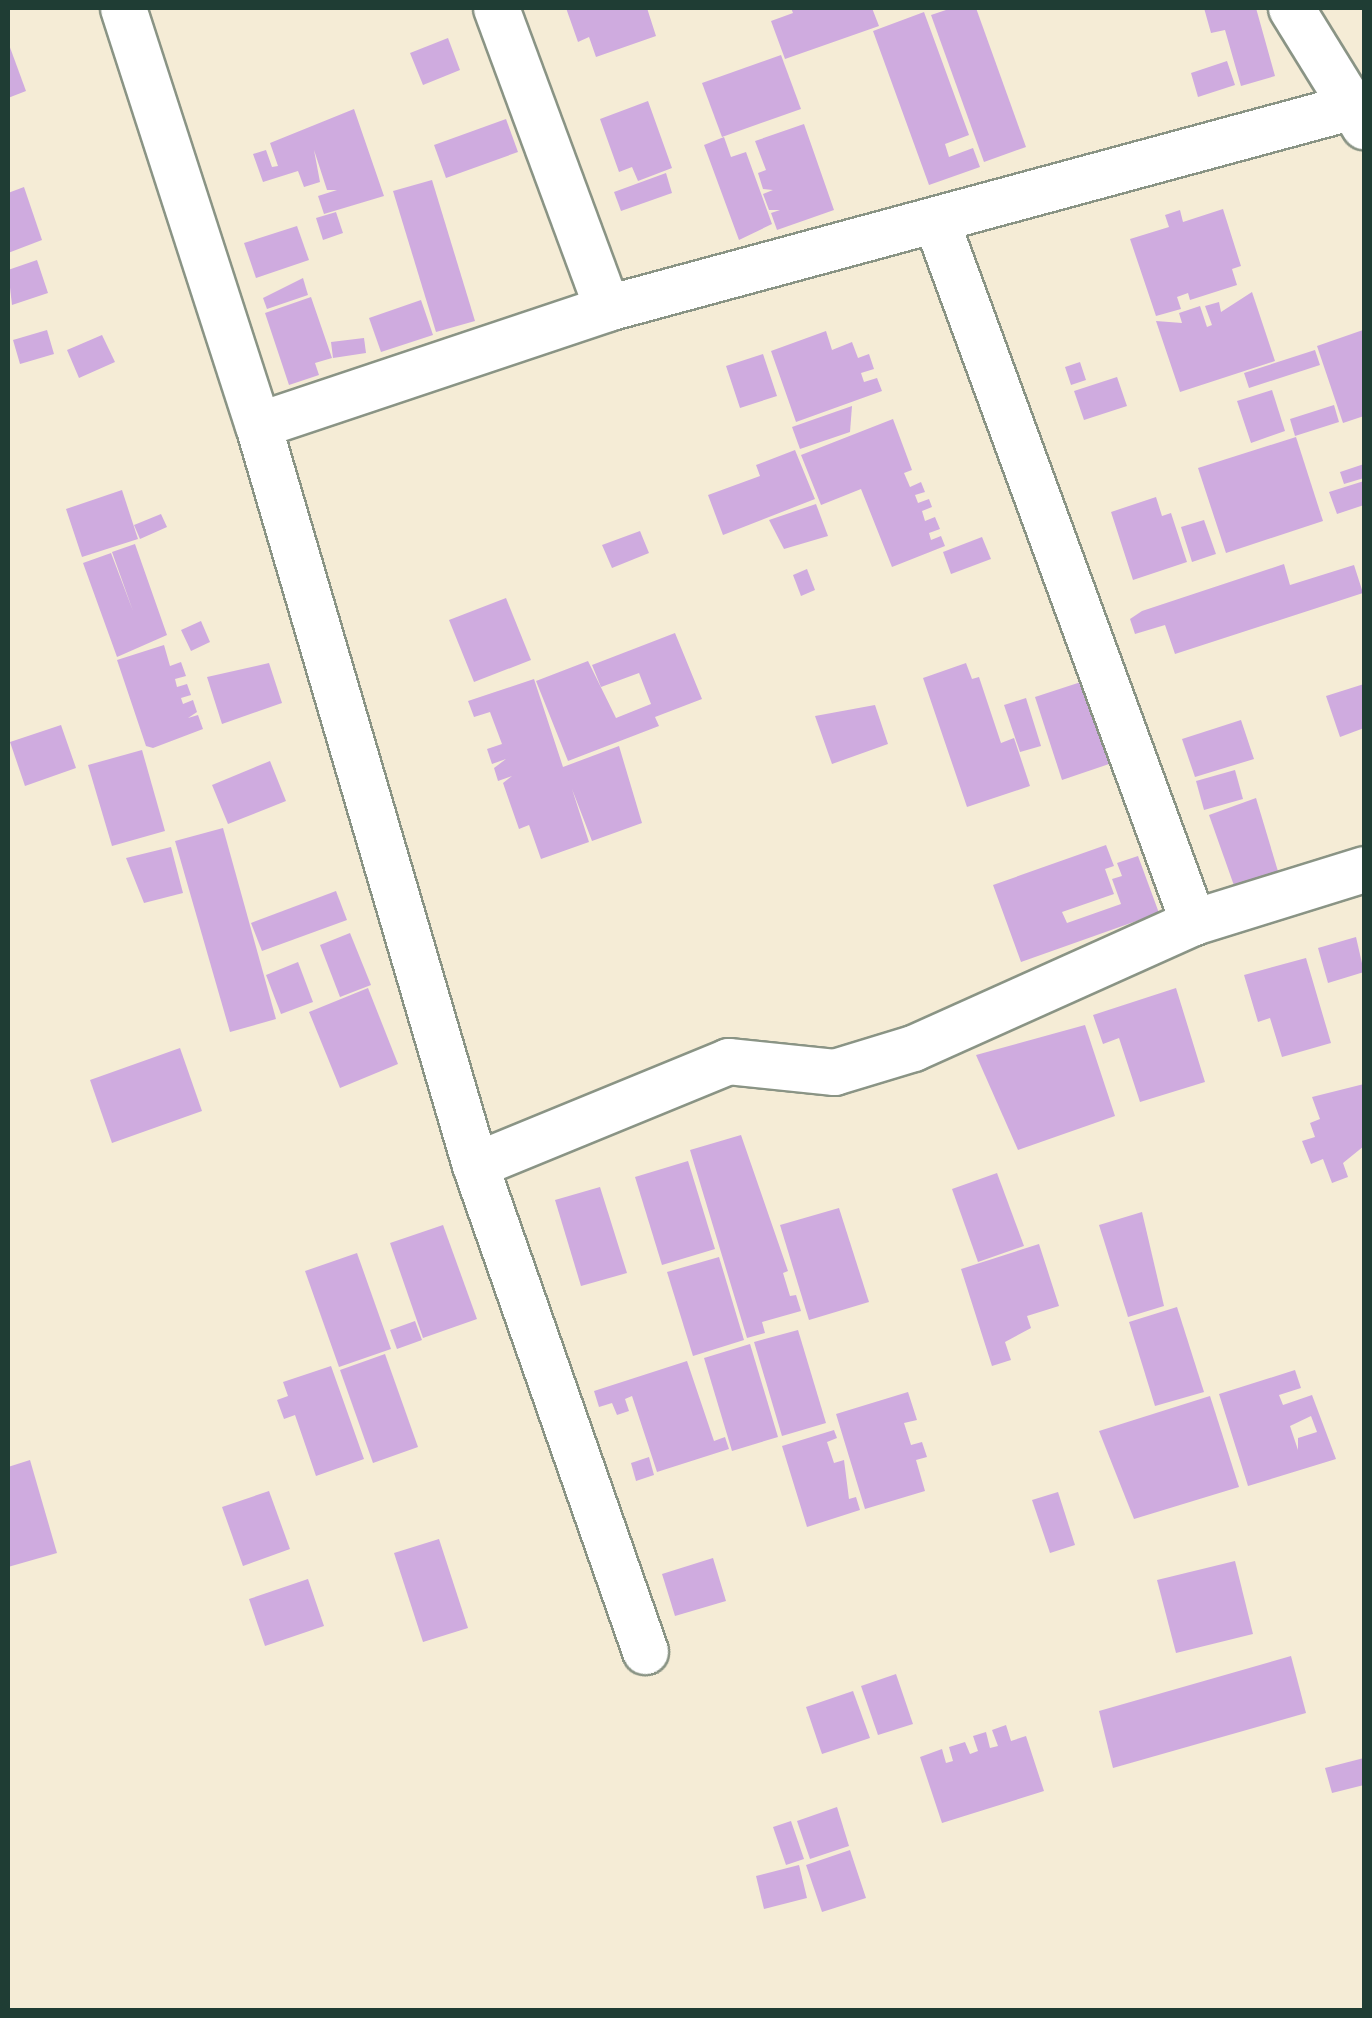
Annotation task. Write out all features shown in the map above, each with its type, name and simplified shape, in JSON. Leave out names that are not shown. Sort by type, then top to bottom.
[{"type":"street","points":[[123,8],[258,425],[475,1165],[646,1652]]},
{"type":"street","points":[[496,8],[607,308]]},
{"type":"street","points":[[258,425],[607,308],[1362,112],[1291,8]]},
{"type":"street","points":[[936,221],[1193,922]]},
{"type":"street","points":[[475,1165],[728,1061],[834,1072],[913,1048],[1193,922],[1364,869]]},
{"type":"building","points":[[566,8],[647,8],[656,36],[596,57],[589,37],[578,42]]},
{"type":"building","points":[[791,8],[872,8],[879,26],[785,59],[771,21],[793,13]]},
{"type":"building","points":[[952,8],[976,8],[1026,147],[984,162],[931,15]]},
{"type":"building","points":[[1204,8],[1256,8],[1275,76],[1241,86],[1225,30],[1211,33]]},
{"type":"building","points":[[924,12],[969,135],[945,144],[949,157],[973,148],[980,167],[929,185],[873,31]]},
{"type":"building","points":[[448,38],[460,70],[423,85],[410,53]]},
{"type":"building","points":[[8,42],[26,91],[8,98]]},
{"type":"building","points":[[781,55],[801,109],[722,137],[702,83]]},
{"type":"building","points":[[1227,61],[1235,85],[1198,97],[1191,73]]},
{"type":"building","points":[[648,101],[672,168],[638,181],[632,167],[619,172],[600,119]]},
{"type":"building","points":[[354,109],[384,196],[324,214],[318,196],[337,190],[327,190],[314,150],[320,182],[304,187],[298,171],[263,182],[253,154],[266,150],[272,167],[278,166],[270,143]]},
{"type":"building","points":[[506,119],[518,152],[446,178],[434,145]]},
{"type":"building","points":[[804,124],[834,210],[777,230],[771,213],[780,210],[769,210],[763,194],[773,190],[763,189],[758,173],[766,170],[755,141]]},
{"type":"building","points":[[724,137],[731,157],[746,152],[772,224],[739,240],[704,145]]},
{"type":"building","points":[[666,173],[672,193],[621,211],[614,192]]},
{"type":"building","points":[[432,180],[475,321],[436,332],[393,191]]},
{"type":"building","points":[[24,187],[42,240],[8,253],[8,193]]},
{"type":"building","points":[[1223,209],[1241,266],[1232,269],[1237,285],[1190,300],[1188,293],[1177,297],[1181,309],[1156,316],[1130,239],[1169,227],[1165,215],[1180,210],[1183,222]]},
{"type":"building","points":[[336,212],[343,233],[323,240],[316,218]]},
{"type":"building","points":[[297,226],[309,260],[256,278],[244,243]]},
{"type":"building","points":[[37,260],[48,293],[12,305],[8,270]]},
{"type":"building","points":[[303,278],[308,295],[267,309],[263,298]]},
{"type":"building","points":[[1252,292],[1275,361],[1180,392],[1156,321],[1182,323],[1179,313],[1200,306],[1207,327],[1212,325],[1205,306],[1219,302],[1221,312]]},
{"type":"building","points":[[311,297],[332,358],[315,363],[319,375],[289,385],[265,313]]},
{"type":"building","points":[[421,300],[433,335],[381,352],[369,318]]},
{"type":"building","points":[[47,330],[54,354],[20,364],[13,340]]},
{"type":"building","points":[[1363,330],[1364,416],[1343,423],[1317,346]]},
{"type":"building","points":[[826,331],[832,350],[852,342],[858,358],[869,354],[874,369],[861,373],[864,382],[877,378],[882,391],[796,422],[771,351]]},
{"type":"building","points":[[102,335],[115,362],[79,378],[67,350]]},
{"type":"building","points":[[364,338],[366,353],[333,358],[331,342]]},
{"type":"building","points":[[1315,350],[1320,365],[1249,388],[1244,373]]},
{"type":"building","points":[[763,354],[777,396],[740,408],[726,366]]},
{"type":"building","points":[[1080,362],[1086,380],[1071,385],[1065,367]]},
{"type":"building","points":[[1117,377],[1127,406],[1084,420],[1074,391]]},
{"type":"building","points":[[1272,390],[1285,431],[1251,443],[1237,401]]},
{"type":"building","points":[[1334,405],[1339,422],[1295,436],[1290,419]]},
{"type":"building","points":[[852,406],[850,432],[800,449],[792,427]]},
{"type":"building","points":[[893,419],[912,470],[904,473],[910,487],[921,482],[925,492],[915,495],[918,503],[929,499],[932,507],[922,511],[925,521],[935,517],[940,529],[929,533],[931,540],[941,536],[945,546],[892,567],[861,489],[821,505],[801,455]]},
{"type":"building","points":[[1296,437],[1323,521],[1226,553],[1198,468]]},
{"type":"building","points":[[795,450],[815,499],[723,535],[708,495],[760,476],[756,465]]},
{"type":"building","points":[[1364,464],[1364,478],[1344,484],[1340,472]]},
{"type":"building","points":[[1364,481],[1364,505],[1337,514],[1329,492]]},
{"type":"building","points":[[122,490],[138,539],[82,557],[66,509]]},
{"type":"building","points":[[1156,497],[1162,516],[1171,513],[1187,562],[1133,580],[1111,512]]},
{"type":"building","points":[[816,504],[828,536],[784,549],[769,520]]},
{"type":"building","points":[[161,514],[167,527],[140,539],[134,525]]},
{"type":"building","points":[[1204,520],[1216,554],[1192,562],[1181,527]]},
{"type":"building","points":[[640,531],[649,553],[612,568],[602,545]]},
{"type":"building","points":[[982,537],[991,559],[951,574],[943,552]]},
{"type":"building","points":[[135,544],[167,635],[117,657],[83,563],[111,553],[133,611],[112,552]]},
{"type":"building","points":[[1284,564],[1290,585],[1354,565],[1363,593],[1175,654],[1165,625],[1135,634],[1130,619],[1142,611]]},
{"type":"building","points":[[807,569],[815,590],[801,596],[793,575]]},
{"type":"building","points":[[506,598],[531,660],[474,682],[449,620]]},
{"type":"building","points":[[201,621],[210,642],[191,651],[181,630]]},
{"type":"building","points":[[675,633],[702,699],[655,717],[659,726],[568,761],[536,681],[588,661],[616,718],[651,704],[639,673],[601,687],[592,665]]},
{"type":"building","points":[[164,645],[170,666],[181,662],[186,676],[175,679],[177,687],[187,684],[191,695],[181,698],[183,704],[193,700],[197,712],[188,718],[198,715],[203,729],[153,748],[146,746],[117,660]]},
{"type":"building","points":[[269,663],[282,703],[222,724],[207,677]]},
{"type":"building","points":[[966,663],[972,679],[979,677],[1001,743],[1014,738],[1030,786],[967,807],[923,678]]},
{"type":"building","points":[[534,679],[563,767],[619,746],[642,823],[592,841],[572,789],[589,842],[541,859],[529,825],[519,829],[503,783],[512,776],[498,781],[494,768],[506,759],[492,764],[487,749],[502,744],[490,712],[474,717],[468,701]]},
{"type":"building","points":[[1084,681],[1112,763],[1062,780],[1035,697]]},
{"type":"building","points":[[1364,684],[1364,728],[1340,737],[1326,696]]},
{"type":"building","points":[[1026,698],[1041,746],[1020,752],[1004,705]]},
{"type":"building","points":[[875,705],[888,744],[832,764],[815,716]]},
{"type":"building","points":[[1241,720],[1254,759],[1195,777],[1182,739]]},
{"type":"building","points":[[61,725],[76,768],[25,786],[10,742]]},
{"type":"building","points":[[142,750],[165,831],[112,846],[88,765]]},
{"type":"building","points":[[270,761],[286,801],[228,824],[212,785]]},
{"type":"building","points":[[1235,770],[1243,799],[1204,810],[1196,781]]},
{"type":"building","points":[[1256,798],[1280,878],[1237,894],[1209,815]]},
{"type":"building","points":[[223,828],[276,1019],[230,1032],[175,841]]},
{"type":"building","points":[[1106,845],[1114,866],[1105,869],[1114,894],[1062,912],[1067,923],[1121,904],[1112,879],[1122,876],[1117,863],[1138,856],[1159,913],[1021,962],[993,885]]},
{"type":"building","points":[[171,847],[183,893],[144,903],[126,858]]},
{"type":"building","points":[[336,891],[347,920],[262,951],[251,923]]},
{"type":"building","points":[[350,933],[371,985],[340,997],[320,945]]},
{"type":"building","points":[[1356,937],[1364,972],[1328,983],[1318,948]]},
{"type":"building","points":[[1306,958],[1331,1043],[1282,1057],[1270,1018],[1258,1022],[1244,975]]},
{"type":"building","points":[[298,962],[313,1002],[281,1014],[266,975]]},
{"type":"building","points":[[368,988],[398,1064],[340,1088],[309,1012]]},
{"type":"building","points":[[1176,988],[1205,1082],[1140,1102],[1119,1038],[1103,1044],[1093,1015]]},
{"type":"building","points":[[1085,1025],[1115,1116],[1018,1150],[976,1055]]},
{"type":"building","points":[[180,1048],[202,1111],[112,1143],[90,1080]]},
{"type":"building","points":[[1364,1084],[1364,1146],[1343,1163],[1348,1177],[1332,1183],[1323,1159],[1311,1164],[1302,1141],[1315,1137],[1310,1123],[1320,1119],[1312,1097]]},
{"type":"building","points":[[741,1135],[788,1271],[783,1273],[790,1296],[796,1295],[801,1311],[762,1322],[765,1333],[747,1338],[690,1150]]},
{"type":"building","points":[[688,1161],[715,1249],[662,1265],[635,1177]]},
{"type":"building","points":[[997,1173],[1024,1246],[978,1262],[952,1189]]},
{"type":"building","points":[[600,1187],[627,1273],[581,1286],[555,1200]]},
{"type":"building","points":[[839,1208],[869,1302],[809,1320],[780,1225]]},
{"type":"building","points":[[1142,1212],[1164,1306],[1128,1317],[1099,1225]]},
{"type":"building","points":[[443,1225],[477,1319],[423,1338],[390,1243]]},
{"type":"building","points":[[1039,1244],[1059,1306],[1027,1316],[1031,1328],[1005,1342],[1011,1360],[992,1366],[961,1269]]},
{"type":"building","points":[[357,1253],[391,1349],[339,1367],[305,1271]]},
{"type":"building","points":[[719,1257],[744,1340],[693,1356],[667,1272]]},
{"type":"building","points":[[1177,1307],[1204,1392],[1155,1406],[1129,1322]]},
{"type":"building","points":[[415,1321],[422,1340],[397,1349],[390,1330]]},
{"type":"building","points":[[798,1330],[826,1423],[782,1436],[754,1342]]},
{"type":"building","points":[[750,1344],[778,1437],[732,1451],[704,1358]]},
{"type":"building","points":[[385,1354],[418,1447],[373,1463],[340,1370]]},
{"type":"building","points":[[687,1361],[714,1441],[725,1437],[729,1449],[657,1472],[632,1396],[625,1399],[629,1411],[617,1415],[612,1403],[599,1407],[594,1391]]},
{"type":"building","points":[[331,1366],[364,1459],[316,1476],[295,1415],[284,1419],[277,1400],[288,1396],[283,1382]]},
{"type":"building","points":[[1295,1370],[1301,1388],[1279,1395],[1283,1405],[1312,1395],[1336,1459],[1248,1486],[1219,1394]],"holes":[[[1311,1416],[1317,1432],[1298,1438],[1298,1450],[1290,1426]]]},
{"type":"building","points":[[908,1392],[917,1420],[904,1423],[911,1445],[922,1442],[927,1457],[916,1460],[925,1491],[865,1509],[836,1414]]},
{"type":"building","points":[[1210,1396],[1239,1487],[1134,1519],[1099,1431]]},
{"type":"building","points":[[834,1430],[837,1438],[827,1442],[834,1463],[844,1460],[849,1499],[856,1497],[860,1510],[807,1527],[782,1446]]},
{"type":"building","points":[[649,1457],[654,1475],[636,1481],[631,1463]]},
{"type":"building","points":[[30,1460],[57,1553],[8,1567],[8,1467]]},
{"type":"building","points":[[269,1491],[290,1549],[243,1566],[222,1507]]},
{"type":"building","points":[[1058,1492],[1075,1545],[1050,1553],[1032,1500]]},
{"type":"building","points":[[439,1539],[468,1628],[423,1642],[394,1553]]},
{"type":"building","points":[[713,1558],[726,1601],[675,1616],[662,1574]]},
{"type":"building","points":[[1235,1561],[1253,1634],[1176,1653],[1157,1580]]},
{"type":"building","points":[[308,1579],[324,1626],[265,1646],[249,1599]]},
{"type":"building","points":[[1291,1656],[1306,1713],[1113,1768],[1099,1711]]},
{"type":"building","points":[[896,1674],[913,1724],[878,1735],[861,1686]]},
{"type":"building","points":[[853,1691],[870,1738],[822,1754],[806,1707]]},
{"type":"building","points":[[1006,1725],[1011,1741],[1026,1736],[1044,1791],[942,1823],[920,1757],[942,1749],[946,1763],[953,1761],[949,1747],[965,1742],[970,1754],[978,1751],[973,1736],[986,1732],[990,1748],[998,1746],[992,1730]]},
{"type":"building","points":[[1364,1758],[1364,1785],[1332,1793],[1325,1768]]},
{"type":"building","points":[[837,1807],[849,1846],[810,1859],[797,1821]]},
{"type":"building","points":[[791,1821],[804,1859],[786,1865],[773,1827]]},
{"type":"building","points":[[850,1850],[866,1898],[822,1912],[806,1865]]},
{"type":"building","points":[[799,1865],[807,1898],[764,1909],[756,1876]]}]
